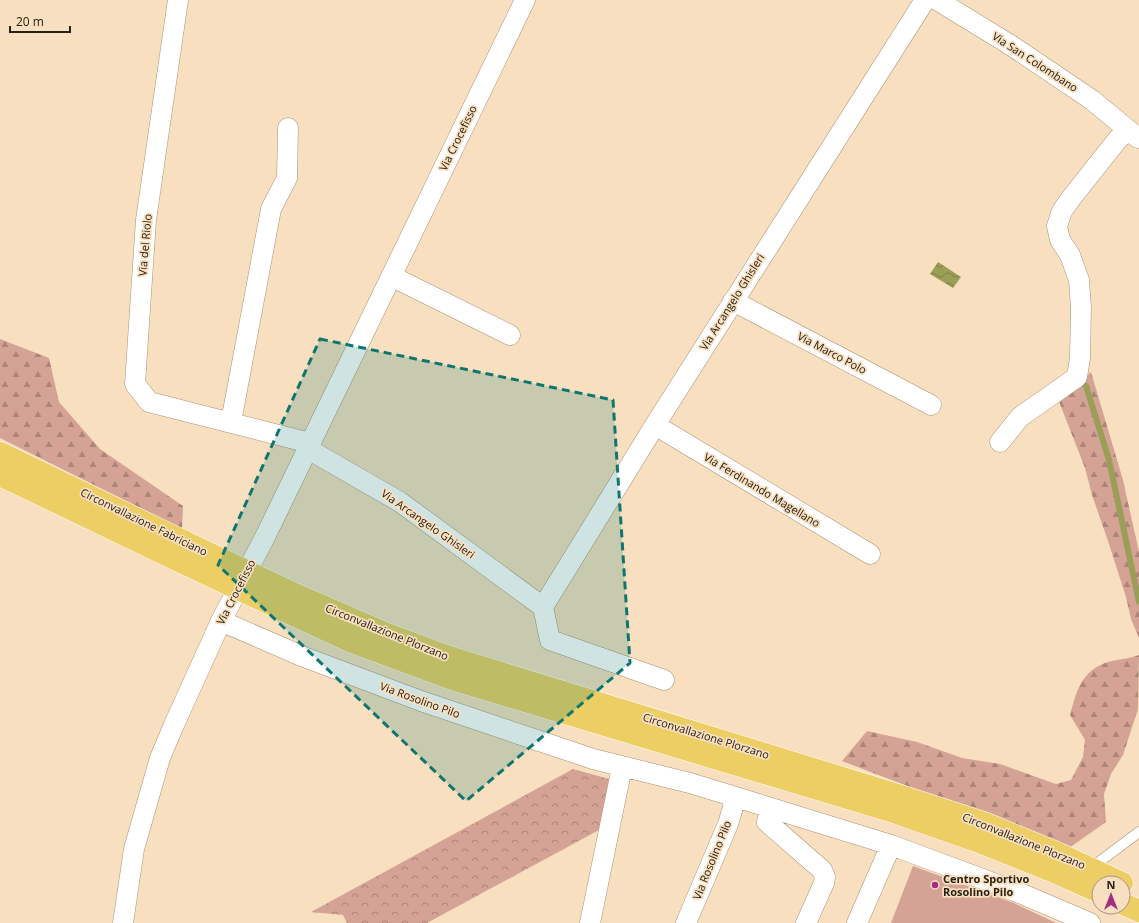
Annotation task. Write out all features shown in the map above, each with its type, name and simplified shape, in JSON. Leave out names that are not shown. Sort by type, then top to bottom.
[{"type":"highway","name":"Circonvallazione Fabriciano","points":[[0,453],[181,551],[285,601]]},
{"type":"highway","name":"Circonvallazione Fabriciano","points":[[0,475],[181,551]]},
{"type":"highway","name":"Circonvallazione Plorzano","points":[[285,601],[387,634],[449,657],[984,822],[1105,875]]},
{"type":"highway","name":"Circonvallazione Plorzano","points":[[285,601],[352,642],[452,679],[897,814],[974,840],[1045,868],[1091,888]]},
{"type":"street","name":"Via del Riolo","points":[[178,0],[146,220],[135,384],[149,402],[231,422],[309,446]]},
{"type":"street","name":"Via Crocefisso","points":[[124,923],[134,849],[160,758],[221,621],[309,446],[525,0]]},
{"type":"street","name":"Via Arcangelo Ghisleri","points":[[309,446],[400,502],[543,607],[654,425],[925,0]]},
{"type":"street","name":"Via San Colombano","points":[[937,0],[1012,46],[1092,100],[1134,135]]},
{"type":"street","points":[[231,422],[271,208],[286,178],[288,128]]},
{"type":"street","name":"Via San Colombano","points":[[1000,442],[1020,417],[1077,377],[1080,358],[1081,308],[1078,280],[1070,254],[1060,240],[1057,226],[1062,211],[1118,139],[1134,135]]},
{"type":"street","points":[[391,276],[510,335]]},
{"type":"street","name":"Via Marco Polo","points":[[733,300],[931,405]]},
{"type":"street","name":"Via Ferdinando Magellano","points":[[654,425],[870,554]]},
{"type":"street","points":[[543,607],[550,640],[664,680]]},
{"type":"street","name":"Via Rosolino Pilo","points":[[221,621],[304,657],[421,701],[593,759],[690,783],[891,845],[1015,891],[1090,923]]},
{"type":"street","points":[[590,923],[622,767]]},
{"type":"street","name":"Via Rosolino Pilo","points":[[686,923],[728,824],[736,797]]},
{"type":"street","points":[[771,808],[767,822],[822,870],[825,877],[824,883],[806,923]]},
{"type":"street","points":[[857,923],[891,845]]},
{"type":"lane","points":[[1090,868],[1139,832]]},
{"type":"highlighted area","points":[[320,339],[613,400],[630,663],[466,801],[218,565]]},
{"type":"green space","points":[[0,339],[49,358],[59,402],[100,449],[183,506],[182,529],[0,438]]},
{"type":"green space","points":[[1091,372],[1123,480],[1139,552],[1139,638],[1131,619],[1126,597],[1092,495],[1085,468],[1058,399]]},
{"type":"green space","points":[[1139,655],[1138,709],[1123,755],[1111,774],[1104,794],[1106,822],[1069,848],[842,761],[867,731],[917,742],[962,758],[1000,764],[1056,784],[1071,780],[1083,757],[1085,740],[1070,715],[1075,697],[1082,682],[1086,676],[1099,666],[1108,662]]},
{"type":"green space","points":[[573,769],[609,779],[599,830],[427,923],[347,923],[343,915],[311,912]]},
{"type":"green space","name":"Centro Sportivo Rosolino Pilo","points":[[913,866],[1014,903],[1056,923],[891,923]]},
{"type":"water","points":[[938,262],[961,277],[953,288],[930,274]]},
{"type":"waterway","points":[[1086,386],[1109,460],[1139,602]]},
{"type":"place","name":"Centro Sportivo Rosolino Pilo","points":[[935,885]]}]
